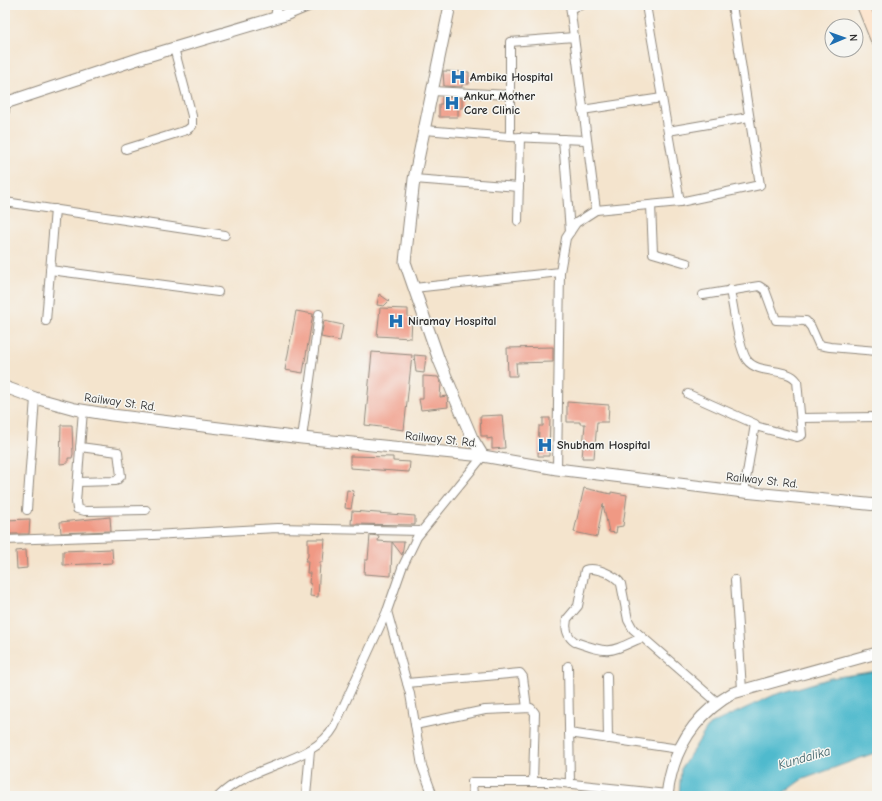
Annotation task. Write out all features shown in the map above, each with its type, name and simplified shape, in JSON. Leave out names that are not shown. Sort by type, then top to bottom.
[{"type":"main road","points":[[864,5],[874,22],[877,40]]},
{"type":"street","points":[[275,18],[277,5]]},
{"type":"street","points":[[5,111],[5,102],[174,48],[275,18],[309,5]]},
{"type":"street","points":[[220,796],[233,784],[249,775],[310,750],[326,739],[387,611],[402,568],[421,531],[483,456],[472,438],[439,360],[405,262],[414,180],[451,5]]},
{"type":"street","points":[[582,5],[570,6],[582,110],[596,210]]},
{"type":"street","points":[[646,5],[680,202]]},
{"type":"street","points":[[557,469],[560,272],[566,238],[576,223],[596,210],[680,202],[760,185],[732,5]]},
{"type":"street","points":[[510,137],[510,42],[574,37]]},
{"type":"street","points":[[126,149],[187,130],[192,126],[192,116],[174,48]]},
{"type":"street","points":[[432,91],[510,95]]},
{"type":"street","points":[[582,110],[662,98]]},
{"type":"street","points":[[668,131],[749,117]]},
{"type":"street","points":[[425,130],[510,137],[586,140]]},
{"type":"street","points":[[518,221],[520,137]]},
{"type":"street","points":[[563,139],[570,232]]},
{"type":"street","points":[[414,180],[519,187]]},
{"type":"street","points":[[5,202],[225,235]]},
{"type":"street","points":[[652,205],[653,253],[687,263]]},
{"type":"street","points":[[46,321],[56,209]]},
{"type":"street","points":[[50,270],[218,292]]},
{"type":"street","points":[[414,288],[560,272]]},
{"type":"street","points":[[703,295],[755,286],[762,288],[776,320],[806,321],[811,327],[819,344],[830,347],[877,351]]},
{"type":"street","points":[[688,394],[754,422],[756,426],[800,436],[802,432],[802,418],[797,381],[795,378],[756,368],[751,365],[744,356],[730,290]]},
{"type":"street","points":[[302,438],[319,314]]},
{"type":"street","name":"Railway St. Rd.","points":[[5,387],[35,398],[83,410],[302,438],[483,456],[557,469],[744,492],[877,505]]},
{"type":"street","points":[[27,510],[35,398]]},
{"type":"street","points":[[83,410],[76,506],[80,510],[146,510]]},
{"type":"street","points":[[802,418],[877,417]]},
{"type":"street","points":[[744,492],[756,426]]},
{"type":"street","points":[[78,482],[116,480],[121,476],[118,452],[80,447]]},
{"type":"street","points":[[5,540],[153,535],[278,528],[421,531]]},
{"type":"street","points":[[641,638],[614,651],[606,652],[571,640],[567,631],[567,619],[578,606],[585,570],[592,569],[615,577],[619,580],[630,625],[641,638],[717,702]]},
{"type":"street","points":[[735,580],[742,690]]},
{"type":"street","points":[[387,611],[407,683],[422,766],[433,796]]},
{"type":"street","points":[[473,796],[472,782],[533,782],[570,784],[667,795],[669,778],[679,749],[696,722],[717,702],[742,690],[877,653]]},
{"type":"street","points":[[568,666],[570,784]]},
{"type":"street","points":[[407,683],[520,673],[523,677],[527,708]]},
{"type":"street","points":[[607,676],[608,739]]},
{"type":"street","points":[[415,725],[485,710],[527,708],[534,710],[533,782]]},
{"type":"street","points":[[569,732],[679,749]]},
{"type":"street","points":[[306,796],[310,750]]},
{"type":"water","name":"Kundalika","points":[[877,671],[877,752],[801,780],[779,796],[679,796],[681,769],[709,725],[774,695],[831,678]]},
{"type":"building","points":[[443,71],[469,72],[469,84],[462,84],[462,87],[444,86]]},
{"type":"building","points":[[442,97],[462,98],[462,108],[458,108],[458,117],[439,117],[439,104],[442,104]]},
{"type":"building","points":[[379,294],[389,301],[384,306],[377,305]]},
{"type":"building","points":[[380,308],[408,309],[408,317],[412,318],[411,338],[377,336]]},
{"type":"building","points":[[296,311],[313,314],[303,373],[285,370]]},
{"type":"building","points":[[324,321],[343,325],[340,341],[321,337]]},
{"type":"building","points":[[553,347],[553,362],[516,363],[517,376],[508,376],[507,348]]},
{"type":"building","points":[[372,352],[412,355],[404,430],[365,425]]},
{"type":"building","points":[[414,355],[426,356],[424,373],[416,372]]},
{"type":"building","points":[[423,376],[438,377],[441,383],[440,397],[447,396],[448,407],[421,410],[419,399],[423,399]]},
{"type":"building","points":[[567,402],[609,405],[608,422],[597,422],[594,458],[582,458],[585,424],[580,424],[580,422],[567,422]]},
{"type":"building","points":[[502,415],[505,448],[492,449],[492,438],[487,439],[487,436],[481,436],[480,416]]},
{"type":"building","points":[[543,418],[550,418],[549,456],[538,456],[539,426],[543,426]]},
{"type":"building","points":[[61,425],[72,425],[73,454],[72,458],[68,458],[68,463],[60,464]]},
{"type":"building","points":[[350,456],[393,457],[393,461],[410,462],[409,472],[350,468]]},
{"type":"building","points":[[584,488],[611,494],[611,492],[627,495],[623,526],[617,527],[616,533],[609,532],[603,504],[597,537],[574,532]]},
{"type":"building","points":[[347,490],[354,491],[351,509],[345,508]]},
{"type":"building","points":[[352,511],[415,516],[415,525],[351,524]]},
{"type":"building","points":[[110,517],[111,531],[61,533],[60,522]]},
{"type":"building","points":[[30,519],[29,534],[5,534],[5,520]]},
{"type":"building","points":[[370,535],[379,536],[378,541],[392,542],[391,576],[364,574],[365,560],[368,560]]},
{"type":"building","points":[[308,539],[325,539],[323,562],[320,562],[318,597],[310,596],[310,573],[307,573],[308,561],[305,561],[308,556]]},
{"type":"building","points":[[392,542],[404,542],[402,555]]},
{"type":"building","points":[[112,549],[113,563],[63,565],[63,551]]},
{"type":"building","points":[[26,550],[27,568],[17,569],[16,551]]},
{"type":"place","name":"Ambika Hospital","points":[[458,77]]},
{"type":"place","name":"Ankur Mother Care Clinic","points":[[452,103]]},
{"type":"place","name":"Niramay Hospital","points":[[396,321]]},
{"type":"place","name":"Shubham Hospital","points":[[545,445]]}]
